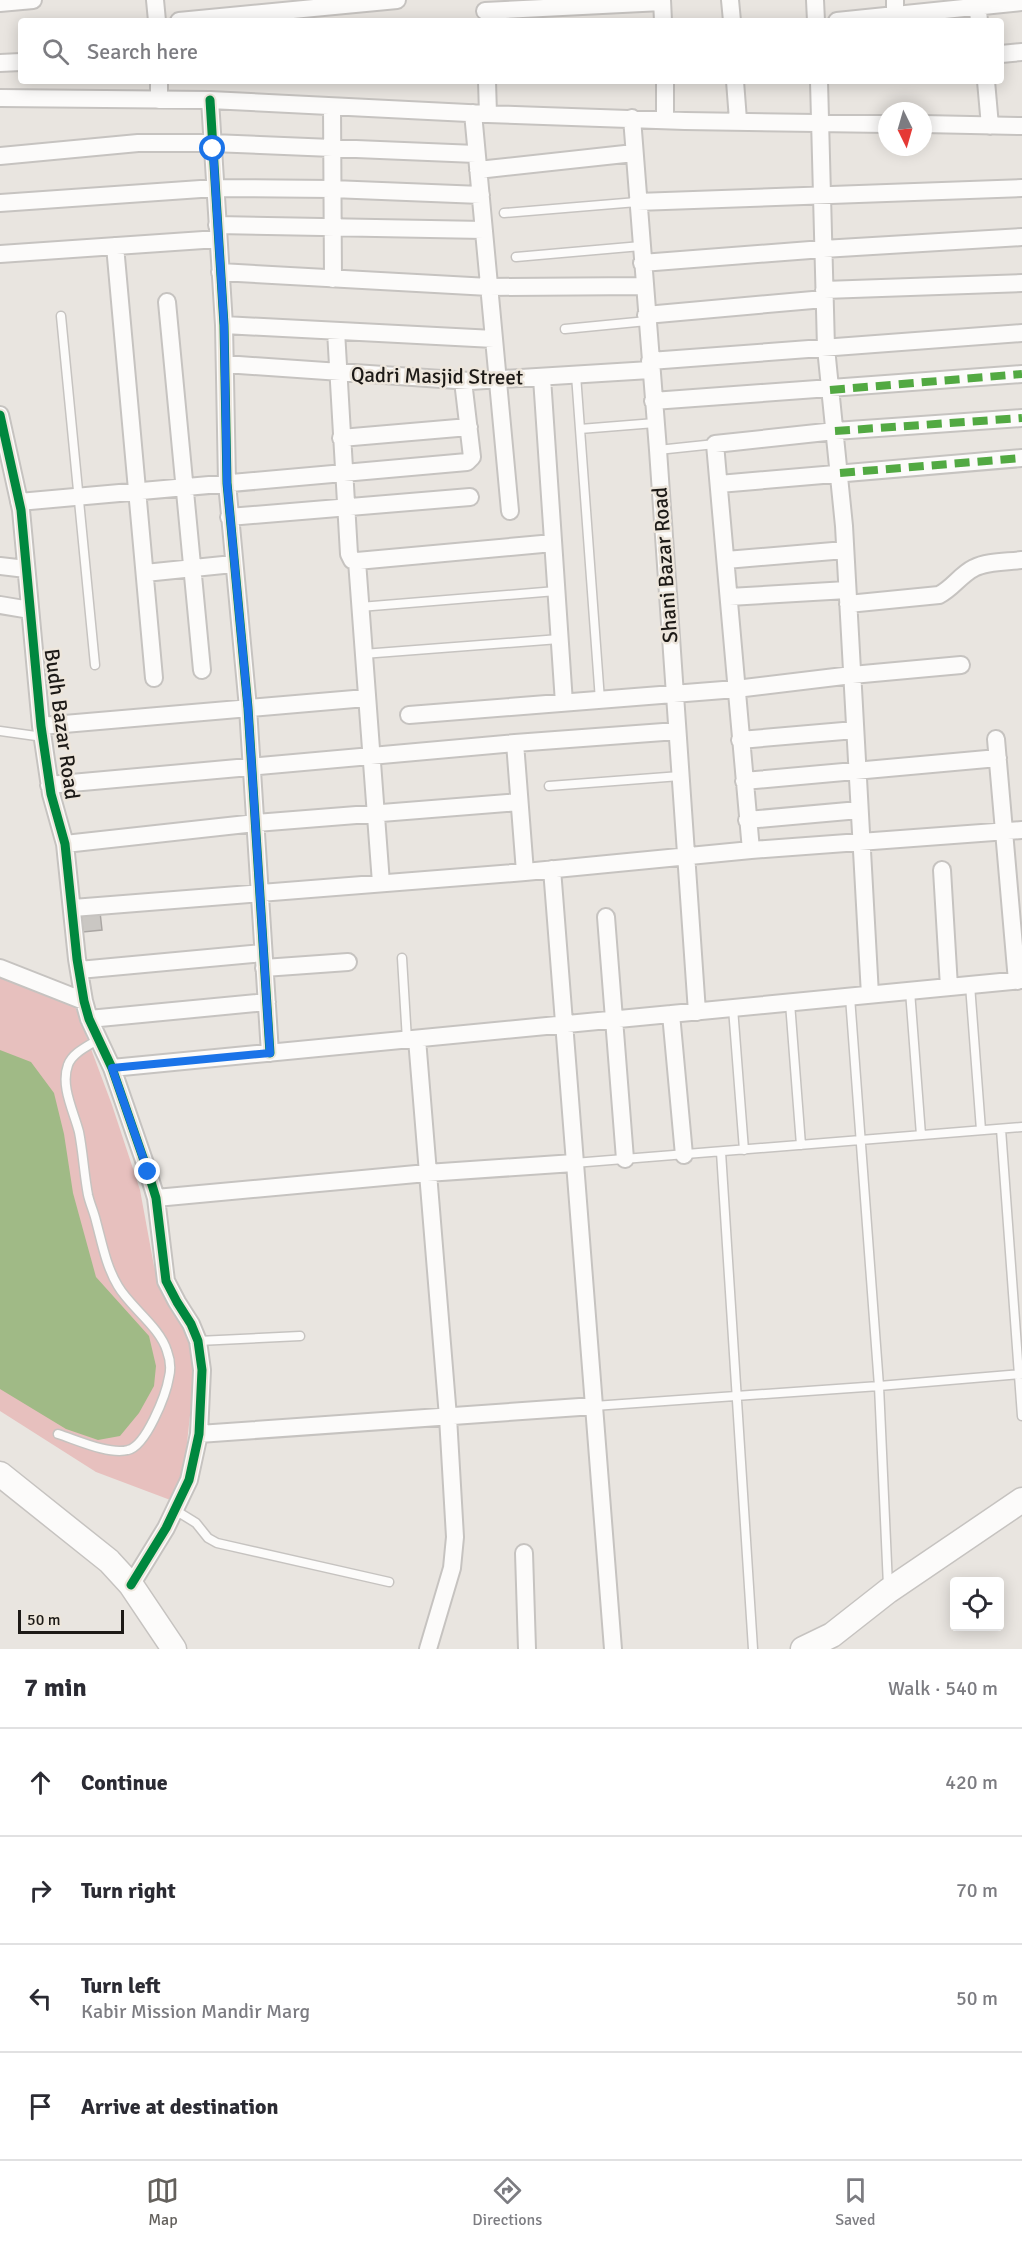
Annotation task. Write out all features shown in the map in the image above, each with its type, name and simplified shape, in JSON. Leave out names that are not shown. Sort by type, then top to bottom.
[{"type":"street","points":[[0,3],[33,0]]},
{"type":"street","points":[[155,0],[157,18]]},
{"type":"street","points":[[197,18],[269,6],[397,0]]},
{"type":"street","points":[[730,0],[732,18]]},
{"type":"street","points":[[815,0],[816,18]]},
{"type":"street","points":[[485,11],[662,1],[663,18]]},
{"type":"street","points":[[856,18],[895,12],[978,9],[1022,2]]},
{"type":"street","points":[[1004,54],[1022,52]]},
{"type":"street","points":[[0,63],[18,62]]},
{"type":"street","points":[[159,84],[159,100]]},
{"type":"street","points":[[486,84],[480,114],[477,162],[510,511]]},
{"type":"street","points":[[664,84],[665,119]]},
{"type":"street","points":[[735,84],[738,120]]},
{"type":"street","points":[[819,84],[826,348],[840,473],[870,995]]},
{"type":"street","points":[[986,84],[990,126]]},
{"type":"street","points":[[0,98],[210,100],[480,114],[878,124]]},
{"type":"street","points":[[210,100],[224,325],[229,517],[248,708],[270,1053]]},
{"type":"street","points":[[332,107],[333,279]]},
{"type":"street","name":"Shani Bazar Road","points":[[632,118],[658,450],[697,1012]]},
{"type":"street","points":[[932,124],[1022,126]]},
{"type":"street","points":[[0,156],[138,143],[212,143],[332,149],[477,162],[634,153]]},
{"type":"street","points":[[0,202],[215,188],[332,189],[481,195]]},
{"type":"street","points":[[637,202],[1022,188]]},
{"type":"street","points":[[0,254],[115,246],[218,232],[333,228],[484,230]]},
{"type":"street","points":[[642,255],[823,249],[1022,237]]},
{"type":"street","points":[[115,246],[154,678]]},
{"type":"street","points":[[220,272],[489,287],[644,286]]},
{"type":"street","points":[[646,318],[824,295],[1022,283]]},
{"type":"street","points":[[167,302],[202,670]]},
{"type":"street","points":[[224,325],[494,339]]},
{"type":"street","points":[[336,331],[345,508],[351,560],[553,543]]},
{"type":"street","name":"Qadri Masjid Street","points":[[225,364],[338,374],[498,381],[576,375],[826,348],[1022,333]]},
{"type":"street","points":[[653,401],[830,390],[1022,374]]},
{"type":"street","points":[[542,378],[564,703]]},
{"type":"street","points":[[19,502],[467,462],[472,457],[463,381]]},
{"type":"street","name":"Budh Bazar Road","points":[[0,415],[19,502],[42,731],[50,785],[65,844],[84,1001],[89,1019],[112,1068],[156,1198],[166,1281],[191,1324],[198,1341],[202,1370],[199,1434],[189,1480],[166,1528],[131,1585]]},
{"type":"street","points":[[751,850],[715,444],[835,431],[1022,418]]},
{"type":"street","points":[[341,438],[469,427]]},
{"type":"street","points":[[719,484],[1022,458]]},
{"type":"street","points":[[229,517],[470,497]]},
{"type":"street","points":[[726,560],[845,550]]},
{"type":"street","points":[[729,597],[939,595],[981,565],[1022,560]]},
{"type":"street","points":[[357,561],[381,883]]},
{"type":"street","points":[[145,573],[233,564]]},
{"type":"street","points":[[0,566],[26,569]]},
{"type":"street","points":[[0,605],[30,610]]},
{"type":"street","points":[[409,715],[736,689],[961,665]]},
{"type":"street","points":[[42,731],[248,708],[366,698]]},
{"type":"street","points":[[740,740],[855,730]]},
{"type":"street","points":[[50,785],[515,743],[677,731]]},
{"type":"street","points":[[112,1068],[1019,981],[996,738]]},
{"type":"street","points":[[515,743],[525,872]]},
{"type":"street","points":[[744,781],[998,758]]},
{"type":"street","points":[[65,844],[256,824],[519,802]]},
{"type":"street","points":[[747,820],[860,810]]},
{"type":"street","points":[[73,908],[525,872],[751,850],[1022,830]]},
{"type":"street","points":[[552,869],[613,1649]]},
{"type":"street","points":[[942,870],[949,987]]},
{"type":"street","points":[[606,917],[625,1160]]},
{"type":"street","points":[[79,969],[263,961],[348,962]]},
{"type":"street","points":[[0,968],[84,1001]]},
{"type":"street","points":[[89,1019],[267,1002]]},
{"type":"street","points":[[671,1014],[684,1155]]},
{"type":"street","points":[[412,1039],[427,1173],[448,1416],[454,1537],[452,1568],[428,1649]]},
{"type":"street","points":[[156,1198],[427,1173],[574,1163]]},
{"type":"street","points":[[199,1434],[594,1406]]},
{"type":"street","points":[[0,1474],[109,1561],[131,1585],[174,1649]]},
{"type":"street","points":[[803,1649],[832,1635],[888,1591],[1022,1500]]},
{"type":"street","points":[[524,1553],[527,1649]]},
{"type":"lane","points":[[504,213],[637,202]]},
{"type":"lane","points":[[516,257],[642,255]]},
{"type":"lane","points":[[61,316],[95,665]]},
{"type":"lane","points":[[565,329],[646,318]]},
{"type":"lane","points":[[576,375],[600,700]]},
{"type":"lane","points":[[580,429],[655,423]]},
{"type":"lane","points":[[658,450],[715,444]]},
{"type":"lane","points":[[360,607],[556,591]]},
{"type":"lane","points":[[363,654],[560,639]]},
{"type":"lane","points":[[0,730],[42,731]]},
{"type":"lane","points":[[549,786],[680,776]]},
{"type":"lane","points":[[402,958],[412,1039]]},
{"type":"lane","points":[[970,986],[981,1130]]},
{"type":"lane","points":[[910,991],[921,1135]]},
{"type":"lane","points":[[850,997],[879,1386],[888,1591]]},
{"type":"lane","points":[[790,1003],[801,1145]]},
{"type":"lane","points":[[733,1008],[744,1150]]},
{"type":"lane","points":[[58,1434],[111,1450],[126,1451],[135,1448],[148,1430],[170,1376],[170,1360],[166,1347],[128,1300],[110,1271],[88,1196],[83,1155],[68,1093],[66,1073],[68,1063],[74,1056],[99,1039]]},
{"type":"lane","points":[[574,1163],[1022,1127]]},
{"type":"lane","points":[[1001,1129],[1021,1374],[1022,1416]]},
{"type":"lane","points":[[721,1152],[753,1649]]},
{"type":"lane","points":[[198,1341],[300,1336]]},
{"type":"lane","points":[[594,1406],[1021,1374]]},
{"type":"lane","points":[[175,1510],[196,1523],[208,1538],[217,1543],[389,1582]]},
{"type":"shaded area","points":[[0,976],[75,1006],[112,1105],[140,1190],[154,1266],[173,1312],[190,1336],[194,1378],[184,1471],[173,1501],[96,1472],[0,1411]]},
{"type":"shaded area","points":[[0,1050],[31,1062],[54,1093],[64,1134],[73,1193],[96,1277],[149,1336],[156,1366],[154,1386],[139,1413],[120,1436],[98,1440],[66,1429],[0,1389]]},
{"type":"building","points":[[100,912],[102,930],[83,932],[81,914]]},
{"type":"marked path","points":[[830,390],[1022,374]]},
{"type":"marked path","points":[[835,431],[1022,418]]},
{"type":"marked path","points":[[840,473],[1022,458]]},
{"type":"cycle path","points":[[210,100],[224,325],[227,483],[248,708],[270,1053]]},
{"type":"cycle path","points":[[0,415],[21,510],[41,726],[51,794],[65,844],[77,959],[84,1001],[89,1019],[112,1068],[148,1172],[156,1198],[166,1281],[191,1324],[198,1341],[202,1370],[199,1434],[189,1480],[166,1528],[131,1585]]},
{"type":"route","points":[[148,1172],[112,1068],[270,1053],[248,708],[227,483],[224,325],[213,149]]}]
